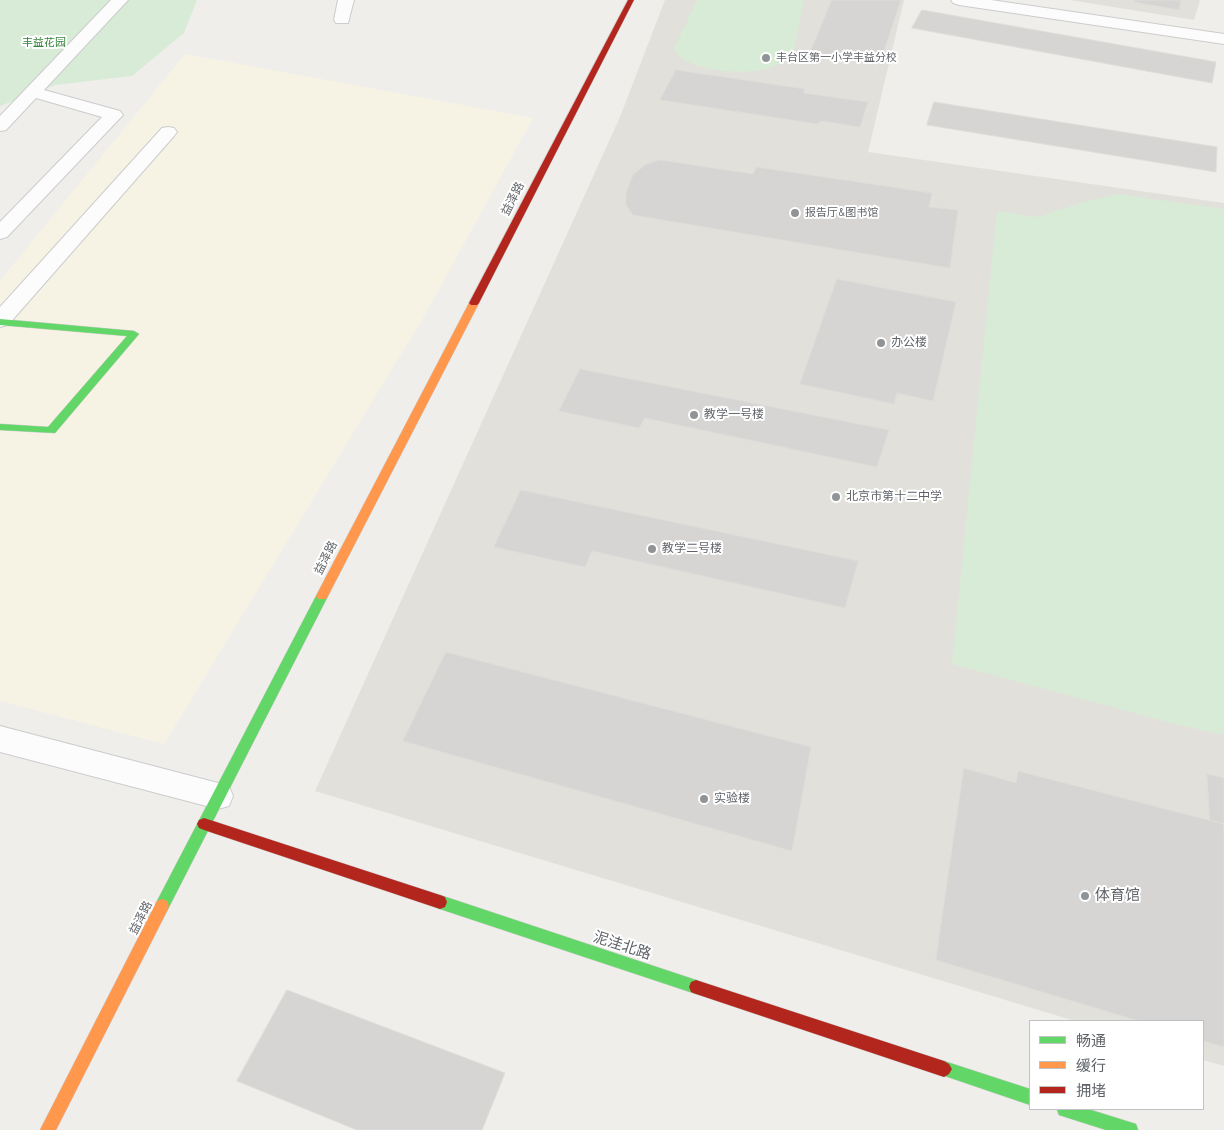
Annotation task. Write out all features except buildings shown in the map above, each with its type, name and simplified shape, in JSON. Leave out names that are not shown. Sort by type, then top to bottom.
[{"type":"street","points":[[0,126],[120,0]]},
{"type":"street","points":[[342,20],[346,0]]},
{"type":"street","name":"益泽路","points":[[48,1130],[218,796],[631,0]]},
{"type":"street","points":[[959,0],[1224,38]]},
{"type":"street","points":[[0,233],[114,115],[33,92]]},
{"type":"street","points":[[0,321],[168,132]]},
{"type":"street","points":[[0,321],[134,334],[51,432],[0,427]]},
{"type":"street","points":[[0,739],[218,796]]},
{"type":"street","name":"泥洼北路","points":[[204,824],[1029,1097]]},
{"type":"street","points":[[1068,1110],[1130,1130]]},
{"type":"shaded area","name":"北京市第十二中学","points":[[665,0],[904,0],[868,152],[1224,203],[1224,1066],[1204,1060],[1204,1020],[1072,1020],[315,791],[620,117]]},
{"type":"shaded area","points":[[1070,0],[1200,0],[1194,20]]},
{"type":"shaded area","points":[[185,54],[533,118],[423,318],[164,744],[0,701],[0,281]]},
{"type":"green space","name":"丰益花园","points":[[0,0],[197,0],[184,33],[132,76],[55,85],[0,106]]},
{"type":"green space","points":[[697,0],[804,0],[793,55],[765,69],[743,72],[716,70],[690,63],[674,49]]},
{"type":"green space","points":[[1117,194],[1224,209],[1224,735],[1179,725],[952,664],[997,211],[1038,217],[1080,203]]},
{"type":"traffic: fast","points":[[0,322],[134,334],[51,431],[0,427]]},
{"type":"traffic: fast","points":[[162,906],[322,596]]},
{"type":"traffic: fast","points":[[440,902],[696,987]]},
{"type":"traffic: fast","points":[[944,1069],[1029,1097]]},
{"type":"traffic: fast","points":[[1068,1110],[1130,1130]]},
{"type":"traffic: slow","points":[[322,596],[474,303]]},
{"type":"traffic: slow","points":[[48,1130],[162,906]]},
{"type":"traffic: jam","points":[[474,303],[631,0]]},
{"type":"traffic: jam","points":[[204,824],[440,902]]},
{"type":"traffic: jam","points":[[696,987],[944,1069]]},
{"type":"place","name":"丰台区第一小学丰益分校","points":[[766,58]]},
{"type":"place","name":"报告厅&图书馆","points":[[795,213]]},
{"type":"place","name":"办公楼","points":[[881,343]]},
{"type":"place","name":"教学一号楼","points":[[694,415]]},
{"type":"place","name":"北京市第十二中学","points":[[836,497]]},
{"type":"place","name":"教学二号楼","points":[[652,549]]},
{"type":"place","name":"实验楼","points":[[704,799]]},
{"type":"place","name":"体育馆","points":[[1085,896]]}]
